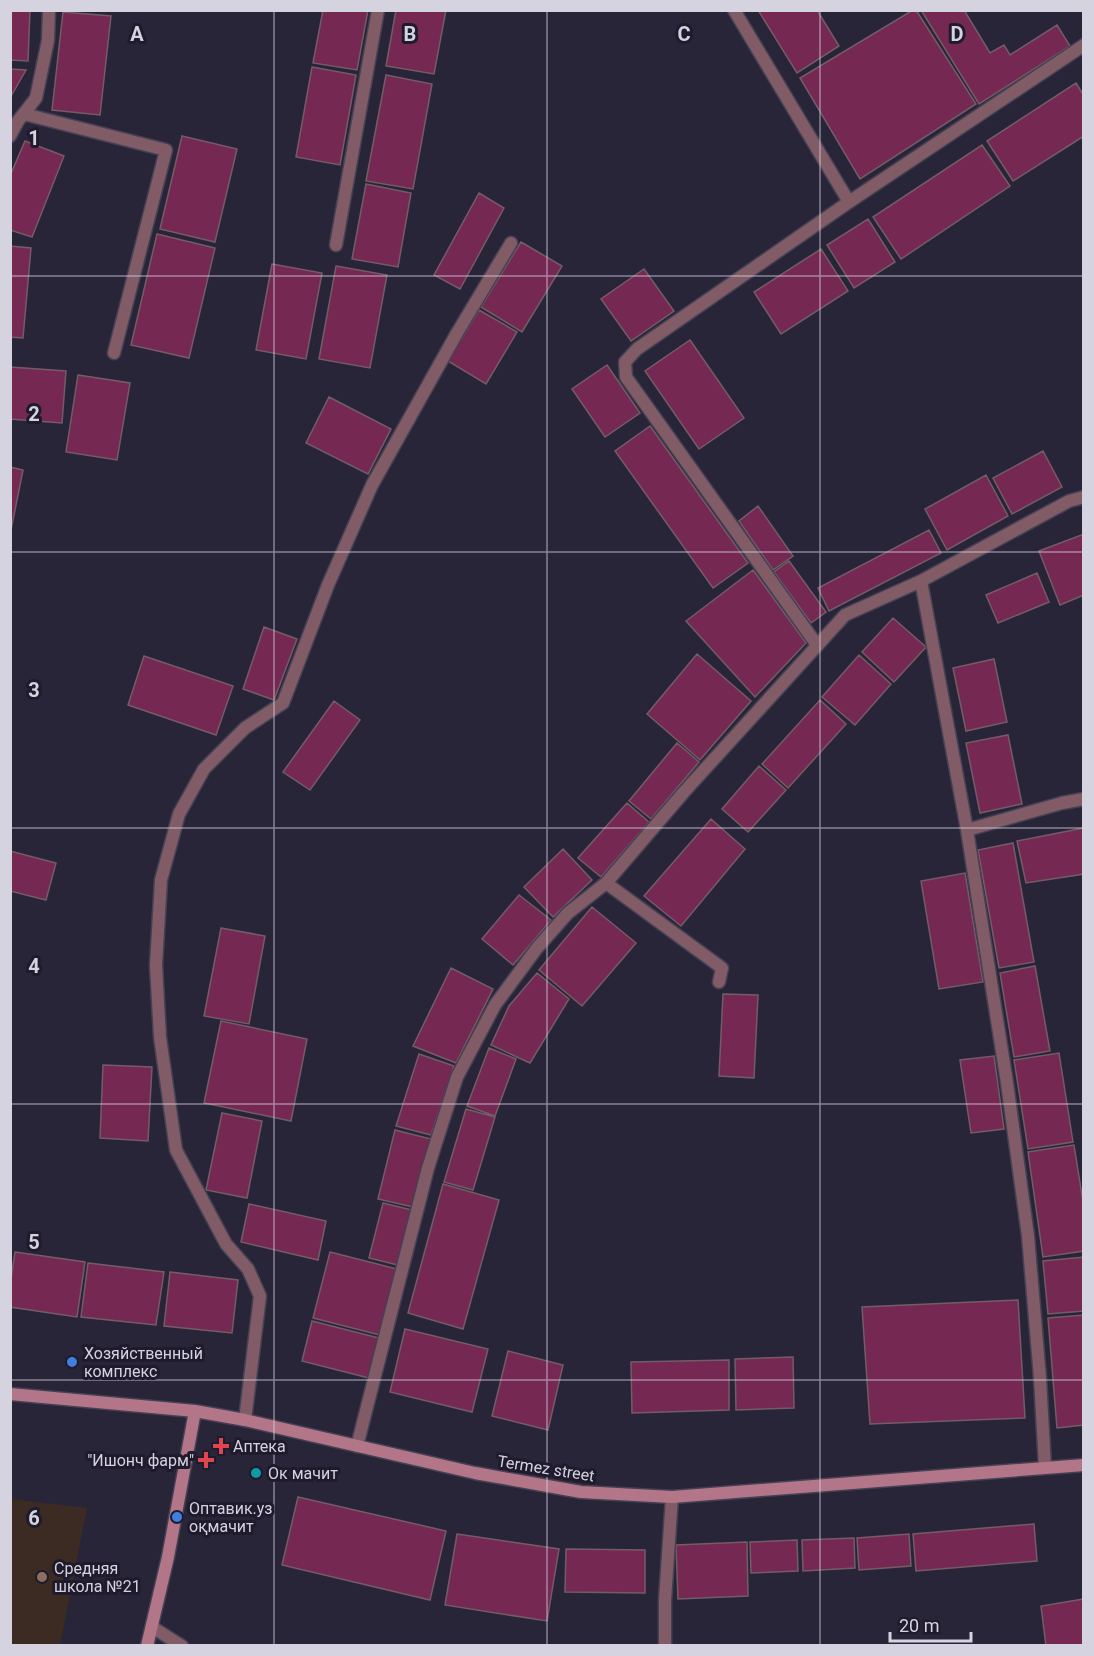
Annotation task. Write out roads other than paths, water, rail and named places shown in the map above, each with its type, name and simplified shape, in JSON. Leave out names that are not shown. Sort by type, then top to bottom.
[{"type":"main road","name":"Termez street","points":[[10,1394],[195,1411],[245,1420],[475,1473],[581,1492],[672,1497],[1083,1465]]},
{"type":"main road","points":[[147,1646],[168,1557],[195,1411]]},
{"type":"street","points":[[10,136],[36,98],[48,40],[49,10]]},
{"type":"street","points":[[336,245],[378,10]]},
{"type":"street","points":[[734,10],[849,202]]},
{"type":"street","points":[[817,645],[626,377],[626,362],[637,349],[849,202],[1083,45]]},
{"type":"street","points":[[24,114],[166,150],[114,353]]},
{"type":"street","points":[[245,1420],[260,1296],[248,1269],[226,1244],[176,1150],[160,1037],[156,965],[161,880],[179,813],[204,769],[245,728],[283,703],[328,585],[372,485],[457,333],[511,243]]},
{"type":"street","points":[[357,1446],[428,1168],[457,1077],[495,1005],[537,948],[568,913],[606,883],[684,792],[845,615],[921,581],[1069,501],[1083,497]]},
{"type":"street","points":[[921,581],[966,830],[1007,1083],[1028,1236],[1040,1378],[1044,1467]]},
{"type":"street","points":[[966,830],[1083,799]]},
{"type":"street","points":[[606,883],[722,968],[719,982]]},
{"type":"street","points":[[665,1646],[665,1600],[672,1497]]},
{"type":"street","points":[[152,1627],[182,1646]]},
{"type":"place","name":"Хозяйственный комплекс","points":[[72,1362]]},
{"type":"place","name":"Аптека","points":[[221,1446]]},
{"type":"place","name":"\"Ишонч фарм\"","points":[[206,1460]]},
{"type":"place","name":"Ок мачит","points":[[256,1473]]},
{"type":"place","name":"Оптавик.уз оқмачит","points":[[177,1517]]},
{"type":"place","name":"Средняя школа №21","points":[[42,1577]]}]
